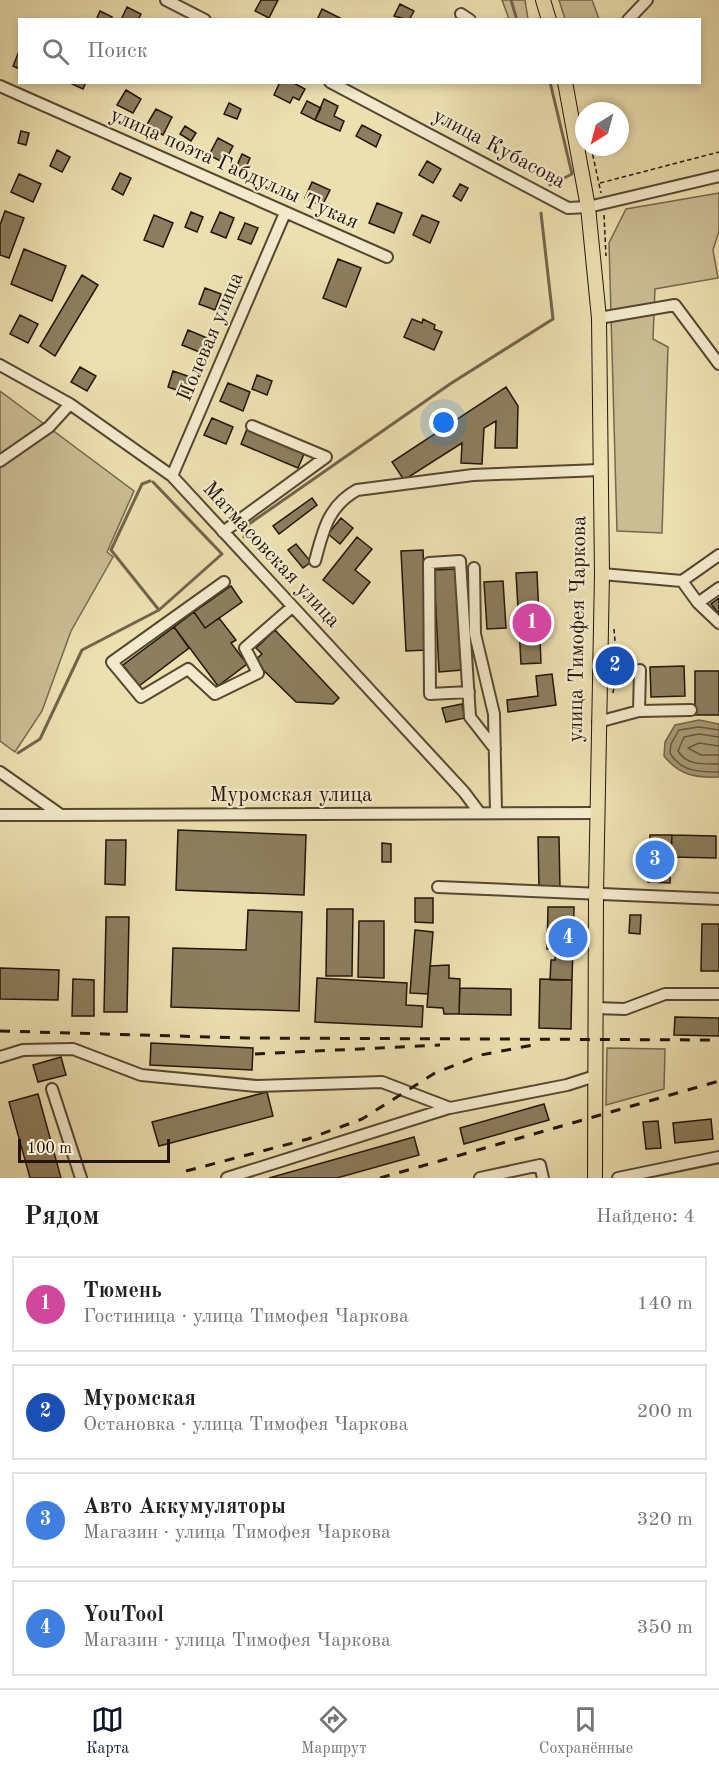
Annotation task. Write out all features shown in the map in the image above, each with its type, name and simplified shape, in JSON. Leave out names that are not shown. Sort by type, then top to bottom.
[{"type":"main road","points":[[543,0],[548,18]]},
{"type":"main road","name":"улица Тимофея Чаркова","points":[[565,84],[588,207],[599,318],[602,574],[596,894],[595,1178]]},
{"type":"street","points":[[166,0],[202,18]]},
{"type":"street","points":[[630,18],[647,0]]},
{"type":"street","name":"улица Кубасова","points":[[334,84],[568,208],[588,207]]},
{"type":"street","name":"улица поэта Габдуллы Тукая","points":[[0,86],[387,257]]},
{"type":"street","points":[[588,207],[719,176]]},
{"type":"street","name":"Полевая улица","points":[[172,476],[285,213]]},
{"type":"street","points":[[599,318],[675,305],[719,364]]},
{"type":"street","name":"Матмасовская улица","points":[[0,365],[70,404],[172,476],[464,792],[479,813]]},
{"type":"street","points":[[0,461],[49,427],[70,404]]},
{"type":"street","points":[[223,532],[326,457],[252,426]]},
{"type":"street","points":[[315,561],[324,527],[341,499],[357,490],[473,475],[600,470]]},
{"type":"street","points":[[602,574],[682,581],[719,555]]},
{"type":"street","points":[[468,692],[430,694],[429,563],[460,561],[470,717],[495,749]]},
{"type":"street","points":[[474,568],[475,634],[494,714],[496,812]]},
{"type":"street","points":[[682,581],[698,603],[719,623]]},
{"type":"street","points":[[224,582],[112,662],[141,696],[188,669],[215,694],[258,673],[245,648],[292,607]]},
{"type":"street","points":[[698,603],[719,588]]},
{"type":"street","points":[[639,711],[640,670]]},
{"type":"street","points":[[598,722],[639,711],[691,710]]},
{"type":"street","points":[[0,772],[61,815]]},
{"type":"street","name":"Муромская улица","points":[[0,815],[597,813]]},
{"type":"street","points":[[438,887],[719,899]]},
{"type":"street","points":[[595,1008],[626,1009],[665,994],[719,994]]},
{"type":"street","points":[[0,1057],[23,1050],[73,1049],[141,1075],[257,1086],[382,1082],[450,1108]]},
{"type":"street","points":[[227,1178],[450,1108],[567,1085],[595,1076]]},
{"type":"street","points":[[52,1089],[81,1178]]},
{"type":"street","points":[[618,1178],[719,1156]]},
{"type":"street","points":[[480,1178],[540,1164],[543,1178]]},
{"type":"path","points":[[599,183],[719,152]]},
{"type":"shaded area","points":[[502,0],[525,0],[528,18],[509,18]]},
{"type":"shaded area","points":[[559,0],[592,0],[599,18],[565,18]]},
{"type":"shaded area","points":[[719,193],[719,231],[713,250],[718,278],[655,289],[653,339],[668,347],[662,533],[617,531],[609,243],[626,209]]},
{"type":"shaded area","points":[[0,391],[134,491],[107,552],[113,557],[71,631],[42,711],[15,752],[0,741]]},
{"type":"shaded area","points":[[607,1048],[665,1049],[664,1089],[606,1105]]},
{"type":"water","points":[[699,720],[719,724],[719,777],[688,774],[664,756],[665,742],[675,725]]},
{"type":"building","points":[[261,0],[278,0],[269,18],[255,11]]},
{"type":"building","points":[[400,4],[414,11],[410,18],[394,16]]},
{"type":"building","points":[[127,7],[141,14],[139,18],[122,18]]},
{"type":"building","points":[[322,9],[340,18],[318,18]]},
{"type":"building","points":[[100,11],[112,17],[112,18],[97,18]]},
{"type":"building","points":[[18,54],[18,68],[13,66]]},
{"type":"building","points":[[72,84],[85,84],[83,89]]},
{"type":"building","points":[[279,84],[296,84],[305,89],[299,100],[293,97],[290,103],[274,95]]},
{"type":"building","points":[[126,90],[141,99],[133,113],[117,105]]},
{"type":"building","points":[[324,99],[338,106],[334,116],[344,121],[340,131],[315,120]]},
{"type":"building","points":[[307,101],[321,108],[315,120],[301,113]]},
{"type":"building","points":[[229,103],[241,109],[237,119],[224,114]]},
{"type":"building","points":[[156,109],[172,117],[163,135],[146,126]]},
{"type":"building","points":[[362,125],[381,135],[376,147],[356,136]]},
{"type":"building","points":[[185,126],[196,133],[191,141],[180,134]]},
{"type":"building","points":[[21,131],[29,133],[26,145],[18,143]]},
{"type":"building","points":[[218,138],[233,146],[224,163],[209,155]]},
{"type":"building","points":[[57,150],[70,157],[62,172],[50,166]]},
{"type":"building","points":[[242,154],[250,158],[243,174],[235,170]]},
{"type":"building","points":[[427,161],[441,169],[433,183],[419,175]]},
{"type":"building","points":[[120,173],[131,178],[123,195],[112,189]]},
{"type":"building","points":[[19,174],[41,184],[33,202],[11,192]]},
{"type":"building","points":[[312,182],[330,190],[322,206],[305,198]]},
{"type":"building","points":[[460,184],[468,188],[461,201],[453,196]]},
{"type":"building","points":[[377,203],[402,213],[394,233],[369,223]]},
{"type":"building","points":[[5,211],[24,218],[9,258],[0,255],[0,225]]},
{"type":"building","points":[[191,212],[203,217],[197,232],[185,227]]},
{"type":"building","points":[[220,212],[234,218],[226,238],[211,232]]},
{"type":"building","points":[[154,215],[173,223],[163,247],[144,240]]},
{"type":"building","points":[[422,215],[439,222],[430,243],[413,235]]},
{"type":"building","points":[[245,223],[258,228],[251,244],[238,239]]},
{"type":"building","points":[[24,249],[66,266],[52,301],[11,284]]},
{"type":"building","points":[[338,259],[361,268],[346,307],[323,298]]},
{"type":"building","points":[[82,275],[98,285],[55,356],[40,346]]},
{"type":"building","points":[[205,288],[221,294],[215,310],[199,304]]},
{"type":"building","points":[[20,315],[38,324],[28,343],[10,334]]},
{"type":"building","points":[[412,319],[422,323],[423,319],[435,325],[434,329],[442,332],[434,350],[404,337]]},
{"type":"building","points":[[188,330],[207,338],[202,353],[182,345]]},
{"type":"building","points":[[80,367],[96,376],[87,391],[71,382]]},
{"type":"building","points":[[173,371],[193,378],[188,394],[168,387]]},
{"type":"building","points":[[257,375],[272,381],[267,395],[252,389]]},
{"type":"building","points":[[228,383],[250,392],[243,411],[220,401]]},
{"type":"building","points":[[506,387],[518,406],[517,448],[495,448],[496,421],[484,428],[482,464],[461,463],[462,443],[404,480],[392,462]]},
{"type":"building","points":[[212,418],[233,427],[226,444],[204,435]]},
{"type":"building","points":[[247,429],[304,454],[298,468],[241,444]]},
{"type":"building","points":[[312,498],[317,505],[279,534],[273,526]]},
{"type":"building","points":[[341,518],[353,528],[340,544],[328,534]]},
{"type":"building","points":[[357,537],[372,549],[355,570],[370,582],[353,604],[323,580]]},
{"type":"building","points":[[296,544],[311,562],[303,568],[288,550]]},
{"type":"building","points":[[423,550],[427,650],[406,651],[401,551]]},
{"type":"building","points":[[457,569],[462,670],[439,672],[434,570]]},
{"type":"building","points":[[537,572],[541,663],[521,664],[516,573]]},
{"type":"building","points":[[503,581],[506,628],[487,629],[484,582]]},
{"type":"building","points":[[231,586],[242,602],[205,628],[194,612]]},
{"type":"building","points":[[719,598],[719,614],[711,604]]},
{"type":"building","points":[[194,612],[205,628],[219,618],[236,640],[231,643],[247,664],[218,686],[174,627]]},
{"type":"building","points":[[174,627],[189,648],[139,686],[123,665]]},
{"type":"building","points":[[275,630],[339,698],[333,704],[296,702],[254,661],[262,654],[256,648]]},
{"type":"building","points":[[684,666],[685,696],[651,697],[650,667]]},
{"type":"building","points":[[695,671],[719,671],[719,715],[695,715]]},
{"type":"building","points":[[552,674],[556,705],[508,712],[507,700],[538,696],[536,676]]},
{"type":"building","points":[[462,704],[465,718],[446,722],[442,708]]},
{"type":"building","points":[[178,830],[306,835],[304,895],[176,890]]},
{"type":"building","points":[[650,835],[672,835],[670,883],[648,882]]},
{"type":"building","points":[[672,835],[716,836],[716,858],[671,857]]},
{"type":"building","points":[[538,837],[559,837],[560,889],[539,889]]},
{"type":"building","points":[[106,840],[126,840],[125,885],[105,884]]},
{"type":"building","points":[[382,843],[391,844],[391,862],[382,862]]},
{"type":"building","points":[[415,898],[433,898],[433,923],[415,922]]},
{"type":"building","points":[[548,907],[574,907],[573,945],[556,944],[556,949],[547,949]]},
{"type":"building","points":[[327,909],[353,909],[352,976],[326,976]]},
{"type":"building","points":[[248,910],[302,912],[299,1011],[171,1007],[173,948],[246,950]]},
{"type":"building","points":[[630,915],[641,915],[640,934],[629,933]]},
{"type":"building","points":[[106,917],[129,917],[127,1012],[104,1012]]},
{"type":"building","points":[[359,921],[384,921],[384,978],[358,977]]},
{"type":"building","points":[[702,924],[719,924],[719,971],[701,971]]},
{"type":"building","points":[[415,930],[433,932],[428,994],[410,993]]},
{"type":"building","points":[[556,944],[573,945],[572,980],[550,980],[551,960],[555,960]]},
{"type":"building","points":[[449,965],[449,978],[460,979],[459,1014],[444,1014],[443,1008],[427,1007],[430,966]]},
{"type":"building","points":[[0,968],[59,970],[58,1000],[0,999]]},
{"type":"building","points":[[317,978],[407,983],[406,1005],[423,1006],[422,1027],[315,1022]]},
{"type":"building","points":[[73,979],[94,980],[94,1016],[72,1016]]},
{"type":"building","points":[[540,979],[572,980],[571,1029],[539,1028]]},
{"type":"building","points":[[460,988],[511,989],[511,1015],[459,1014]]},
{"type":"building","points":[[675,1017],[719,1018],[719,1036],[674,1035]]},
{"type":"building","points":[[151,1043],[253,1048],[252,1070],[150,1065]]},
{"type":"building","points":[[61,1057],[66,1075],[38,1082],[33,1065]]},
{"type":"building","points":[[267,1092],[273,1116],[159,1146],[152,1122]]},
{"type":"building","points":[[38,1094],[61,1178],[30,1178],[9,1102]]},
{"type":"building","points":[[544,1104],[549,1120],[464,1144],[460,1128]]},
{"type":"building","points":[[711,1119],[713,1139],[675,1143],[673,1123]]},
{"type":"building","points":[[658,1121],[661,1148],[646,1149],[643,1122]]},
{"type":"building","points":[[414,1137],[419,1155],[337,1178],[269,1178]]},
{"type":"waterway","points":[[511,0],[516,18]]},
{"type":"waterway","points":[[550,84],[572,174],[550,185]]},
{"type":"waterway","points":[[244,537],[249,524],[450,384],[553,319],[541,213]]},
{"type":"waterway","points":[[150,481],[142,484],[111,550],[159,610]]},
{"type":"waterway","points":[[18,753],[40,739],[82,650],[159,610],[222,554],[153,482]]},
{"type":"railway","points":[[0,1031],[246,1038],[719,1040]]},
{"type":"railway","points":[[186,1171],[308,1139],[362,1119],[435,1073],[481,1055],[538,1044]]},
{"type":"railway","points":[[255,1054],[440,1045]]},
{"type":"railway","points":[[380,1178],[719,1081]]},
{"type":"place","name":"Тюмень","points":[[532,623]]},
{"type":"place","name":"Муромская","points":[[615,666]]},
{"type":"place","name":"Авто Аккумуляторы","points":[[655,860]]},
{"type":"place","name":"YouTool","points":[[568,938]]}]
